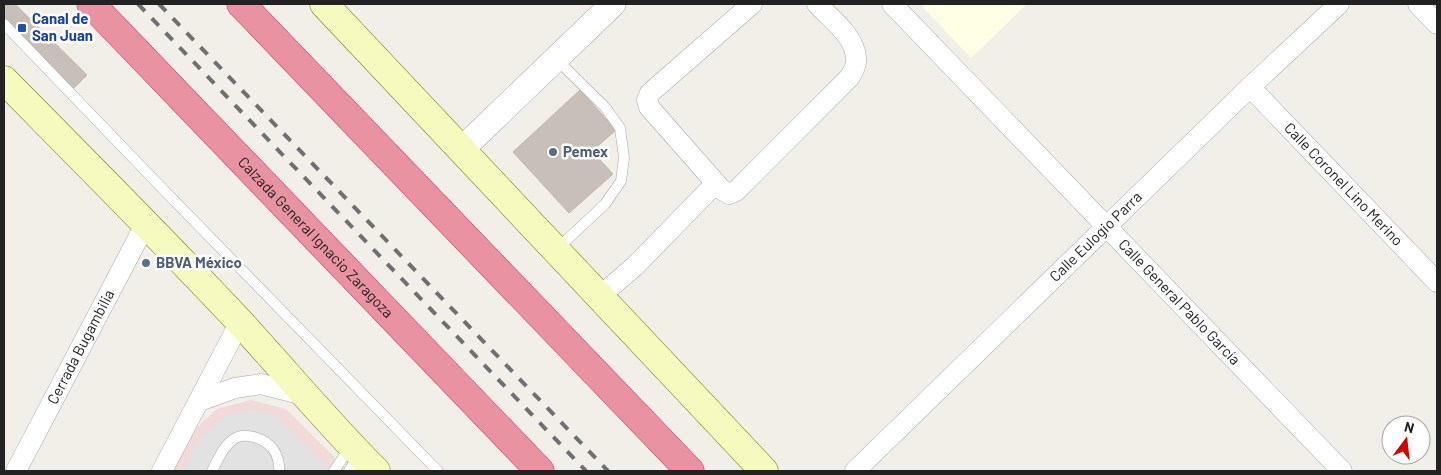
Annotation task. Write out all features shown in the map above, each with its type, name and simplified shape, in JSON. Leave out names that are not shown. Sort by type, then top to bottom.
[{"type":"highway","name":"Calzada General Ignacio Zaragoza","points":[[91,4],[540,471]]},
{"type":"highway","points":[[241,4],[690,471]]},
{"type":"main road","points":[[324,4],[764,471]]},
{"type":"main road","points":[[4,80],[146,223],[240,322],[364,464]]},
{"type":"street","points":[[462,149],[613,4]]},
{"type":"street","points":[[752,4],[650,93],[647,100],[649,107],[716,184],[729,194],[733,193],[850,77],[856,58],[850,39],[817,4]]},
{"type":"street","name":"Calle General Pablo García","points":[[892,4],[1342,471]]},
{"type":"street","name":"Calle Eulogio Parra","points":[[855,471],[1250,87],[1339,4]]},
{"type":"street","points":[[1418,4],[1437,24]]},
{"type":"street","name":"Calle Coronel Lino Merino","points":[[1250,87],[1437,282]]},
{"type":"street","points":[[599,298],[635,266],[716,184]]},
{"type":"street","name":"Cerrada Bugambilia","points":[[16,471],[146,223]]},
{"type":"street","points":[[162,471],[240,322]]},
{"type":"street","points":[[199,401],[235,388],[261,384],[304,396]]},
{"type":"lane","points":[[4,24],[438,471]]},
{"type":"lane","points":[[555,250],[605,204],[621,181],[624,158],[620,128],[605,107],[556,58]]},
{"type":"lane","points":[[212,471],[225,447],[235,437],[248,435],[266,442],[274,449],[279,471]]},
{"type":"lane","points":[[334,471],[364,464]]},
{"type":"shaded area","points":[[920,4],[1027,4],[971,58]]},
{"type":"shaded area","points":[[251,400],[286,409],[348,471],[173,471],[194,430],[217,409]]},
{"type":"shaded area","points":[[252,409],[276,415],[332,471],[183,471],[202,435],[225,416]]},
{"type":"building","points":[[4,4],[15,4],[87,75],[71,91],[4,24]]},
{"type":"building","name":"Pemex","points":[[580,90],[616,130],[592,151],[613,174],[569,213],[513,152]]},
{"type":"railway","points":[[138,4],[586,471]]},
{"type":"railway","points":[[159,4],[608,471]]},
{"type":"place","name":"Canal de San Juan","points":[[22,28]]},
{"type":"place","name":"Pemex","points":[[553,152]]},
{"type":"place","name":"BBVA México","points":[[146,263]]}]
